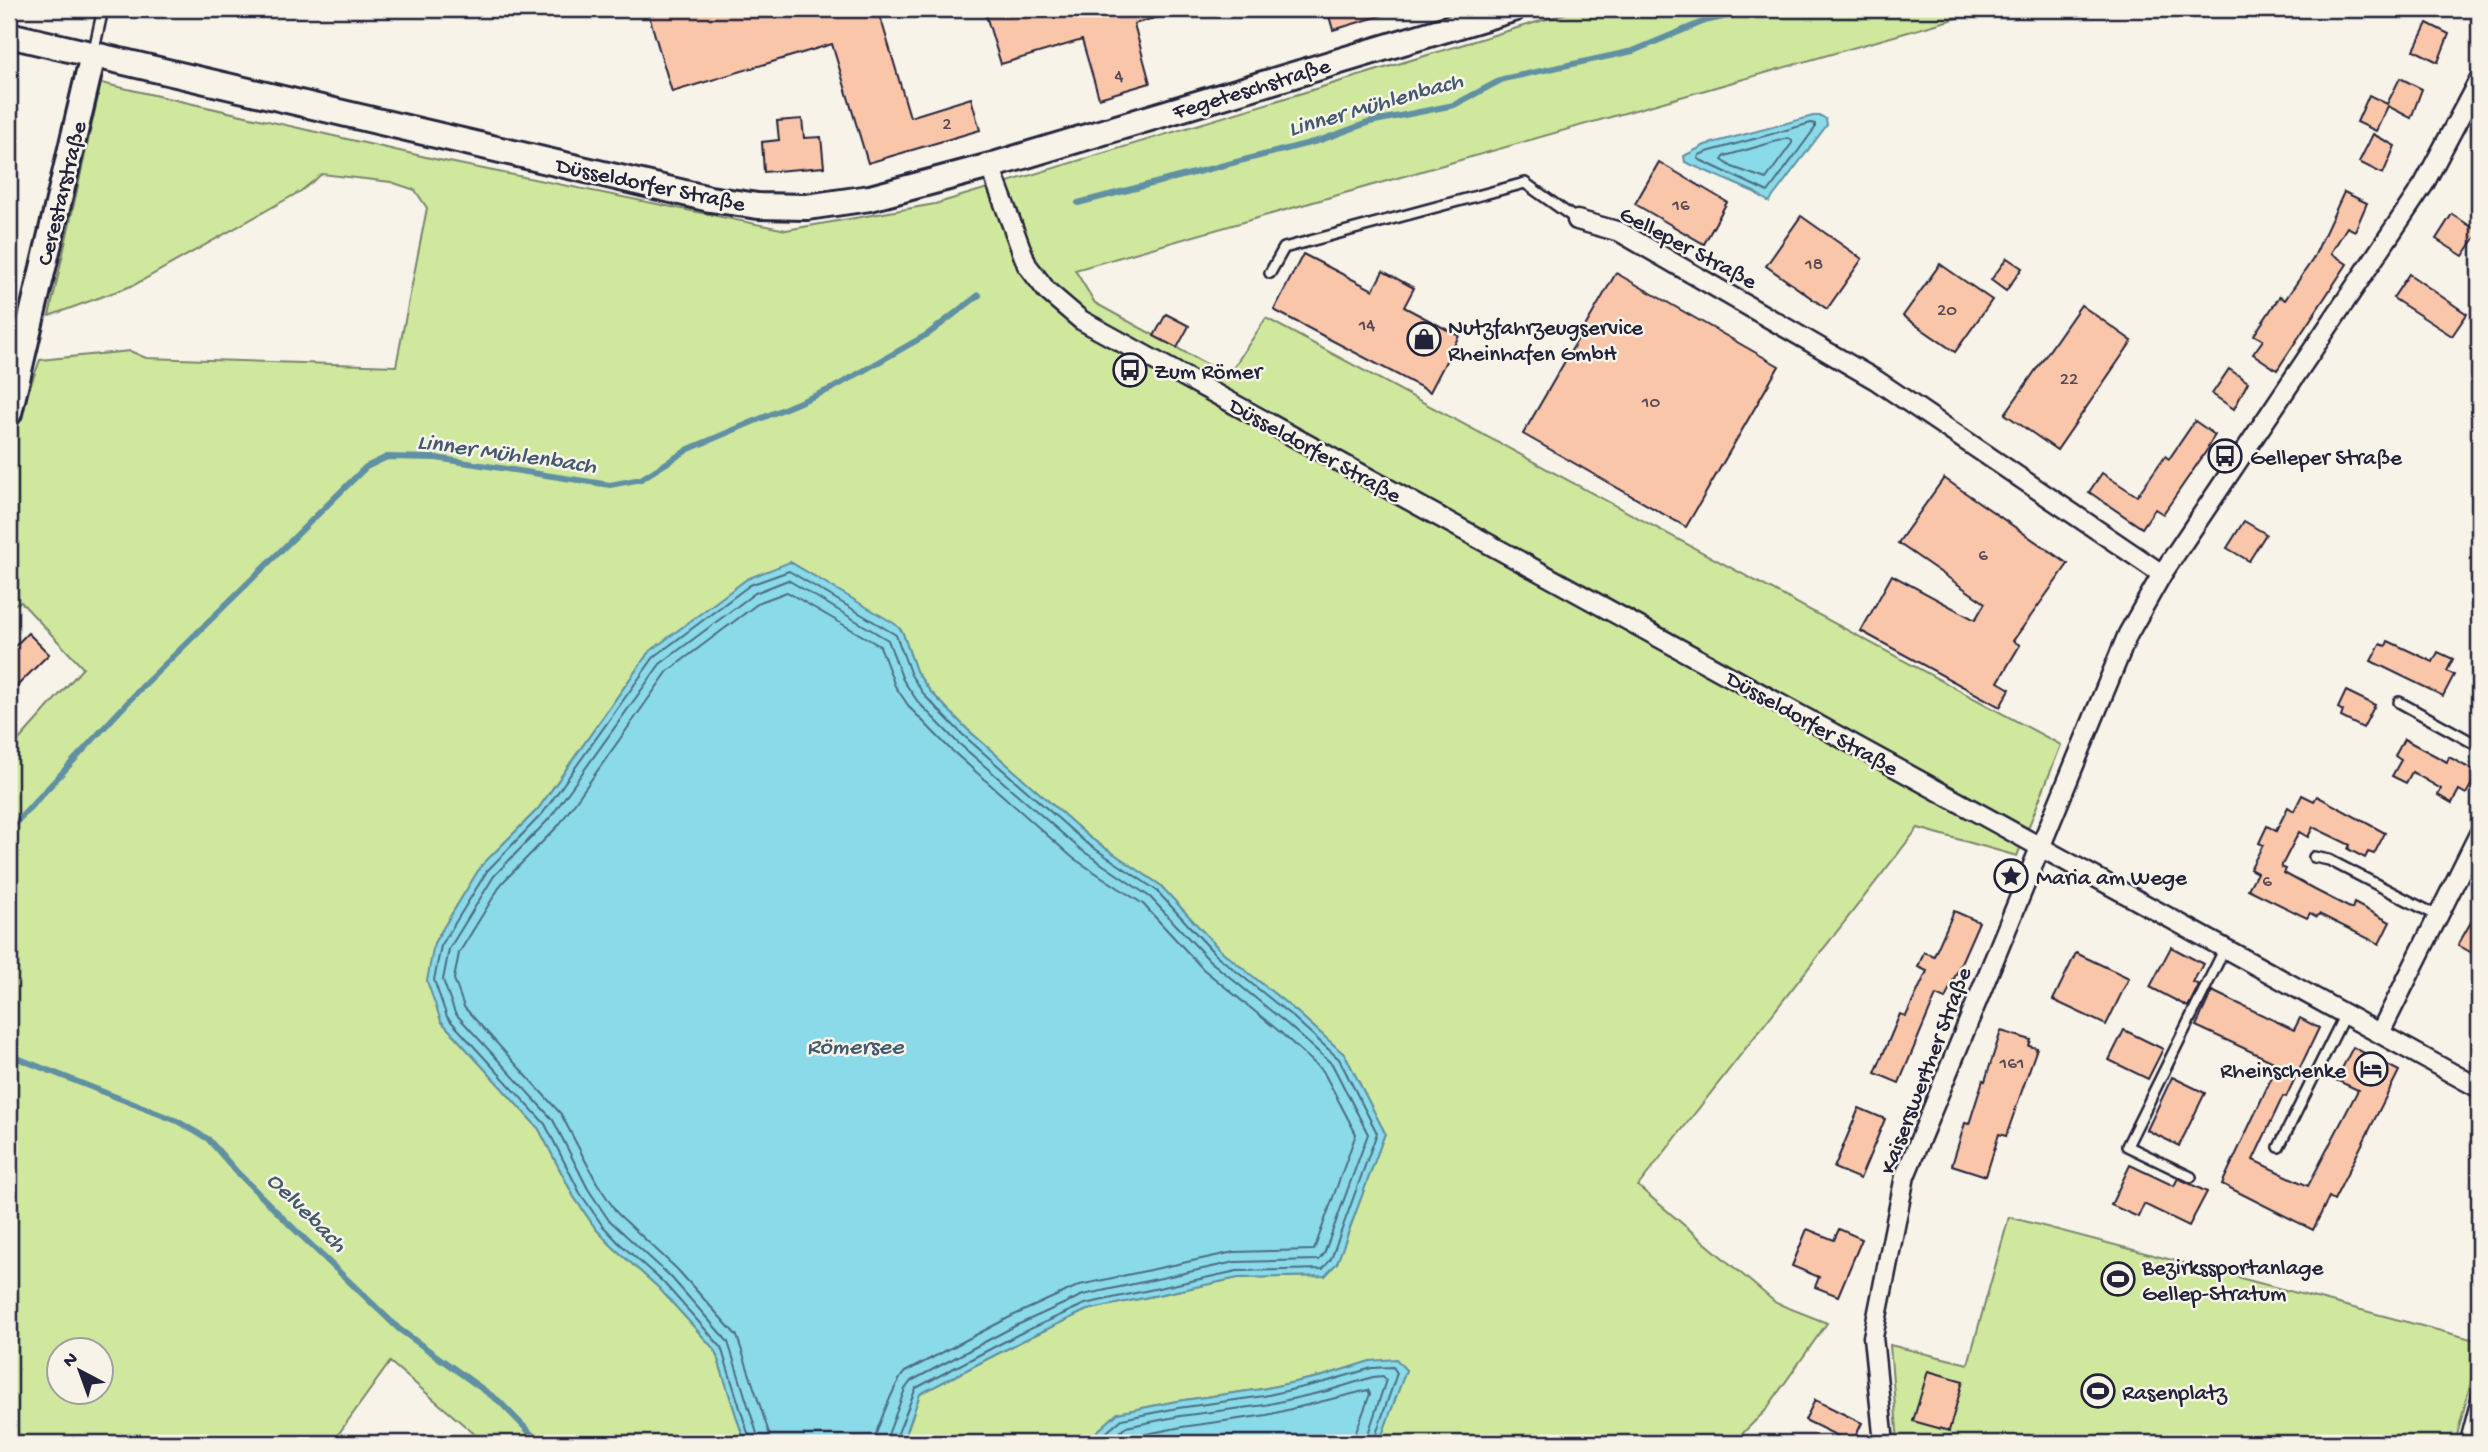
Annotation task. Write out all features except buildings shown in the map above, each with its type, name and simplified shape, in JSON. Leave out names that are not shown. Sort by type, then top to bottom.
[{"type":"main road","name":"Fegeteschstraße","points":[[990,166],[1513,9]]},
{"type":"main road","name":"Düsseldorfer Straße","points":[[9,36],[710,199],[758,206],[807,207],[870,198],[990,166]]},
{"type":"main road","name":"Cerestarstraße","points":[[9,413],[93,55]]},
{"type":"street","points":[[2039,846],[2128,634],[2162,574],[2424,184],[2479,80]]},
{"type":"street","name":"Düsseldorfer Straße","points":[[990,166],[1027,265],[1047,291],[1081,320],[2479,1088]]},
{"type":"street","name":"Gelleper Straße","points":[[1577,220],[1620,232],[1876,380],[2162,574]]},
{"type":"street","points":[[2380,1033],[2479,834]]},
{"type":"street","name":"Kaiserswerther Straße","points":[[1884,1443],[1873,1337],[1905,1176],[2039,846]]},
{"type":"lane","points":[[93,55],[103,9]]},
{"type":"lane","points":[[1269,273],[1284,248],[1525,184],[1577,220]]},
{"type":"lane","points":[[2399,702],[2479,746]]},
{"type":"lane","points":[[2314,857],[2329,860],[2439,916]]},
{"type":"lane","points":[[2190,1177],[2127,1146],[2224,948]]},
{"type":"lane","points":[[2279,1147],[2345,1014]]},
{"type":"lane","points":[[2465,1443],[2479,1389]]},
{"type":"green space","points":[[1580,9],[1989,9],[1075,270],[1095,303],[1228,376],[1266,318],[2061,745],[2017,856],[1918,828],[1638,1186],[1776,1303],[1827,1323],[1765,1411],[1733,1443],[1379,1443],[1406,1370],[1370,1361],[1323,1376],[1262,1389],[1177,1401],[1118,1413],[1084,1443],[898,1443],[905,1437],[920,1394],[1087,1310],[1238,1278],[1325,1276],[1337,1263],[1385,1133],[1345,1055],[1220,950],[1160,885],[1089,837],[967,729],[930,691],[916,671],[902,631],[790,562],[649,652],[538,809],[481,866],[434,943],[441,1021],[539,1129],[574,1197],[596,1229],[658,1287],[715,1350],[745,1443],[485,1443],[390,1362],[332,1443],[9,1443],[9,751],[83,668],[21,602],[9,606],[9,443],[40,360],[130,351],[146,358],[396,366],[427,208],[415,190],[391,182],[322,174],[301,191],[134,285],[49,316],[101,83],[439,160],[786,230],[935,204]]},
{"type":"green space","name":"Bezirkssportanlage Gellep-Stratum","points":[[2009,1217],[2479,1341],[2479,1351],[2455,1443],[1898,1443],[1890,1345],[1968,1364]]},
{"type":"water","points":[[1813,116],[1826,119],[1827,125],[1769,202],[1754,192],[1685,162],[1684,156],[1705,145]]},
{"type":"water","name":"Römersee","points":[[790,562],[895,624],[902,631],[916,671],[930,691],[967,729],[1089,837],[1160,885],[1220,950],[1345,1055],[1385,1133],[1337,1263],[1325,1276],[1238,1278],[1087,1310],[920,1394],[905,1437],[898,1443],[745,1443],[715,1350],[658,1287],[596,1229],[574,1197],[539,1129],[441,1021],[427,981],[434,943],[481,866],[538,809],[649,652],[747,579]]},
{"type":"water","points":[[1396,1359],[1406,1370],[1379,1443],[1187,1443],[1182,1440],[1084,1443],[1118,1413],[1177,1401],[1262,1389],[1323,1376],[1370,1361]]},
{"type":"waterway","name":"Linner Mühlenbach","points":[[1078,203],[1321,140],[1370,122],[1454,105],[1503,79],[1633,51],[1705,21],[1760,9]]},
{"type":"waterway","name":"Linner Mühlenbach","points":[[9,830],[142,687],[366,467],[387,457],[436,458],[610,485],[641,479],[689,449],[833,388],[928,334],[979,295]]},
{"type":"waterway","name":"Linner Mühlenbach","points":[[9,1044],[17,1058],[9,1083]]},
{"type":"waterway","name":"Oelvebach","points":[[17,1058],[177,1121],[208,1139],[288,1223],[399,1329],[499,1401],[540,1443]]},
{"type":"place","name":"Nutzfahrzeugservice Rheinhafen GmbH","points":[[1424,339]]},
{"type":"place","name":"Zum Römer","points":[[1130,370]]},
{"type":"place","name":"Gelleper Straße","points":[[2225,456]]},
{"type":"place","name":"Maria am Wege","points":[[2011,876]]},
{"type":"place","name":"Rheinschenke","points":[[2371,1069]]},
{"type":"place","name":"Bezirkssportanlage Gellep-Stratum","points":[[2118,1279]]},
{"type":"place","name":"Rasenplatz","points":[[2098,1391]]}]
